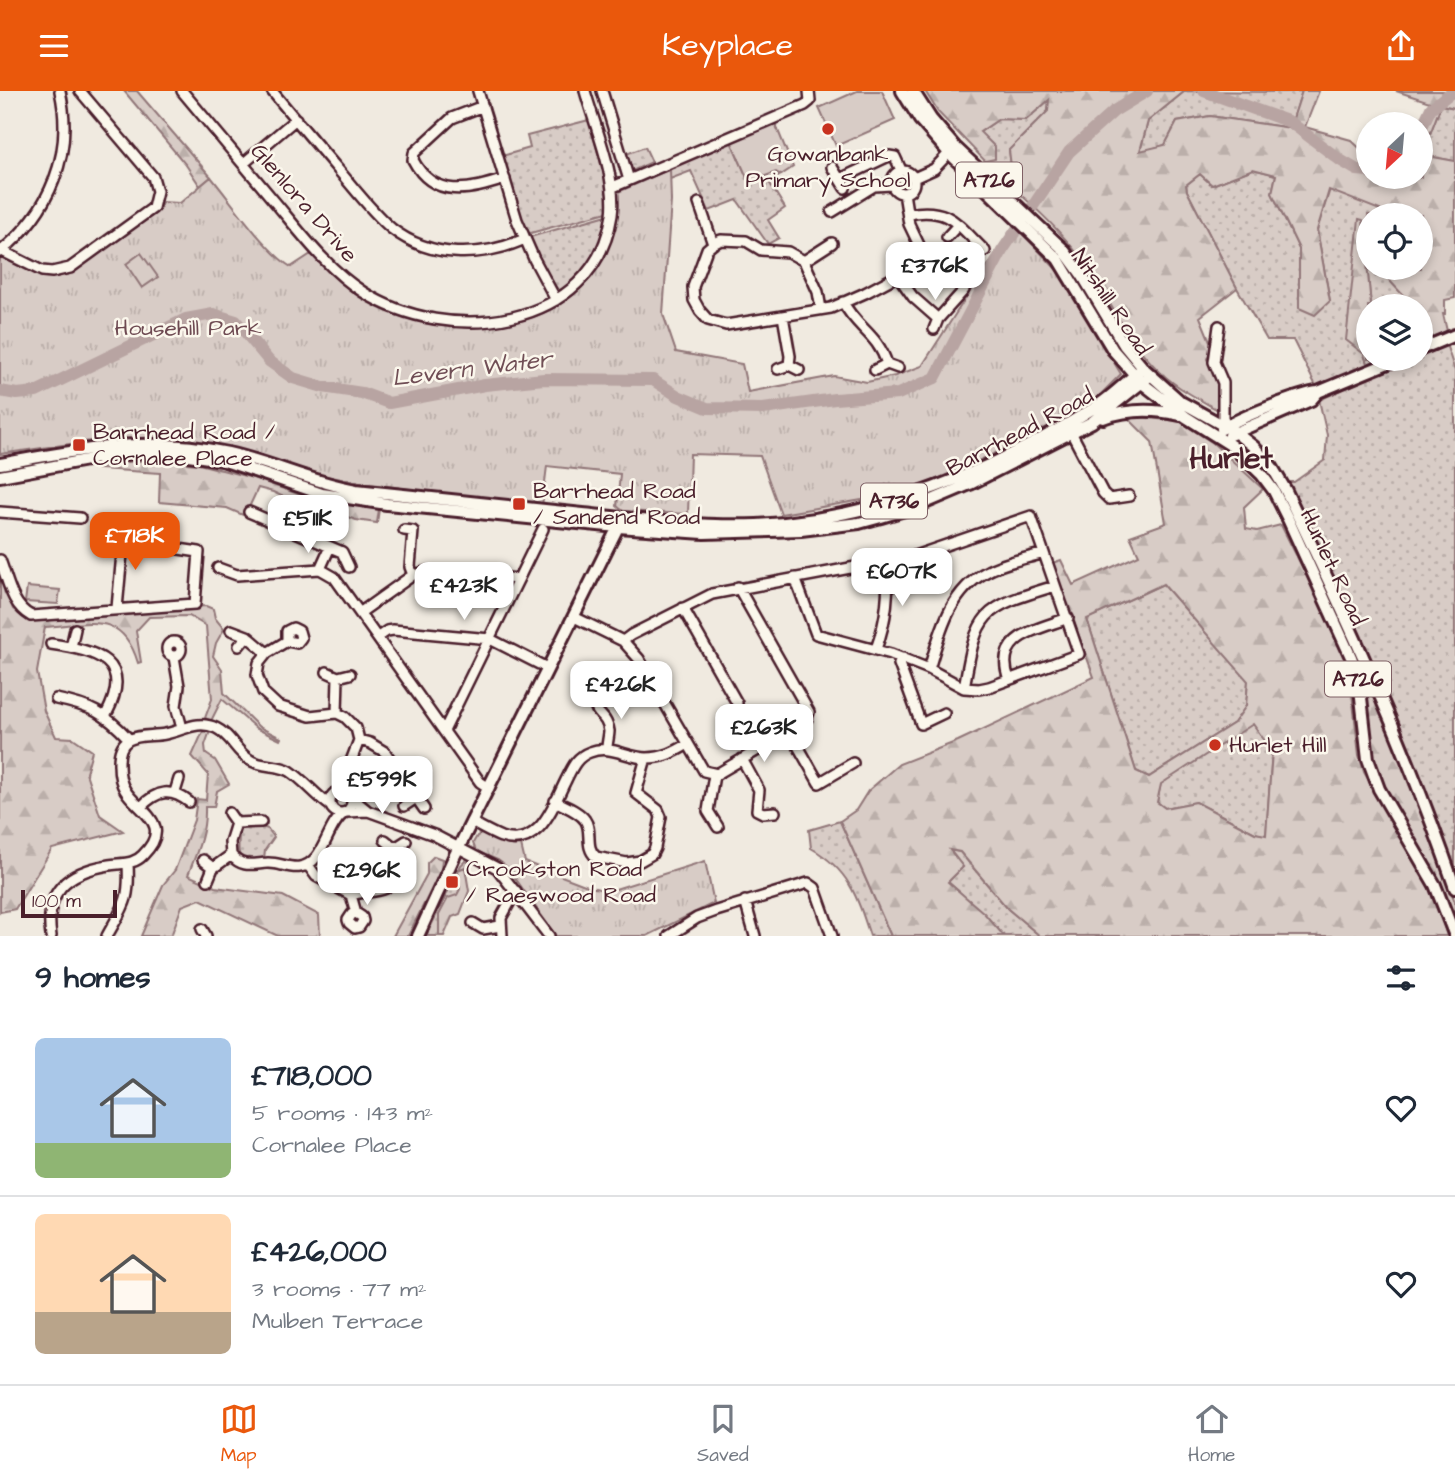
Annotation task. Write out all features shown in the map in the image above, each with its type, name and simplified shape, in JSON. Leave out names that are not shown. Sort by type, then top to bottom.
[{"type":"main road","name":"Nitshill Road","points":[[902,91],[920,120],[1048,241],[1104,336],[1143,375]]},
{"type":"main road","name":"Nitshill Road","points":[[913,91],[952,150]]},
{"type":"main road","points":[[1433,344],[1455,335]]},
{"type":"main road","points":[[1220,437],[1230,429],[1307,393],[1318,392],[1369,371]]},
{"type":"main road","name":"Barrhead Road","points":[[0,476],[142,452],[210,454],[250,458],[324,484],[356,490],[620,522],[713,529],[800,521],[911,497],[1039,444],[1100,410],[1143,375]]},
{"type":"main road","name":"Hurlet Road","points":[[1143,375],[1197,412],[1230,429],[1265,458],[1285,489],[1365,657],[1420,791],[1455,888]]},
{"type":"main road","name":"Hurlet Road","points":[[1143,375],[1186,417],[1220,437],[1255,466],[1289,519],[1359,680],[1368,759],[1379,789],[1435,885],[1455,936]]},
{"type":"main road","name":"Barrhead Road","points":[[1039,444],[1072,434],[1092,422],[1100,410]]},
{"type":"main road","name":"A736","points":[[1092,422],[1111,415],[1139,411],[1186,417]]},
{"type":"main road","name":"Barrhead Road","points":[[0,464],[109,445],[178,445],[210,454]]},
{"type":"main road","points":[[418,936],[471,822],[620,522]]},
{"type":"street","points":[[61,91],[65,126],[62,159],[56,178],[35,218],[1,251],[42,271],[52,272],[70,268],[153,208],[157,191],[153,177],[80,91]]},
{"type":"street","name":"Glenlora Drive","points":[[182,91],[326,261],[354,286],[385,305],[426,318],[465,322],[514,316],[556,300],[577,285],[598,258],[609,227],[613,187],[585,91]]},
{"type":"street","points":[[272,91],[369,207],[406,237],[430,247],[457,253],[487,252],[525,239]]},
{"type":"street","points":[[478,91],[525,239],[556,300]]},
{"type":"street","points":[[602,91],[629,180]]},
{"type":"street","points":[[613,187],[810,96]]},
{"type":"street","points":[[483,106],[452,118],[414,153],[413,160],[426,177],[448,188],[466,190],[505,179]]},
{"type":"street","points":[[243,164],[296,120]]},
{"type":"street","points":[[914,178],[934,169],[952,150]]},
{"type":"street","points":[[832,167],[842,183],[889,156],[895,157],[901,170]]},
{"type":"street","points":[[901,170],[910,172],[914,178],[913,188],[904,193],[898,192],[892,185],[892,178],[901,170]]},
{"type":"street","points":[[832,212],[874,186],[892,185]]},
{"type":"street","points":[[821,309],[818,292],[804,261],[788,252],[761,250],[746,241],[721,240],[707,249],[693,287],[696,305],[708,320],[717,324],[733,325],[821,309],[843,302],[898,276],[915,264],[919,251],[904,193]]},
{"type":"street","points":[[699,203],[713,244]]},
{"type":"street","points":[[908,214],[926,210],[940,213],[958,225],[985,251]]},
{"type":"street","points":[[947,237],[958,225]]},
{"type":"street","points":[[804,261],[831,243]]},
{"type":"street","points":[[898,276],[913,297],[938,319]]},
{"type":"street","points":[[934,330],[938,319],[964,290]]},
{"type":"street","points":[[843,302],[850,317],[881,348],[887,364]]},
{"type":"street","points":[[783,316],[789,365]]},
{"type":"street","points":[[1219,326],[1214,362],[1223,383],[1223,417],[1230,429]]},
{"type":"street","points":[[875,370],[887,364],[898,368]]},
{"type":"street","points":[[778,369],[789,365],[799,370]]},
{"type":"street","points":[[1072,434],[1108,499],[1129,496]]},
{"type":"street","points":[[0,512],[80,518]]},
{"type":"street","points":[[250,512],[283,533],[342,552],[349,567]]},
{"type":"street","points":[[624,641],[712,594],[934,550],[1031,516],[1080,654],[979,689],[964,688],[903,658],[816,633],[795,578]]},
{"type":"street","points":[[444,731],[543,529]]},
{"type":"street","points":[[404,530],[413,531],[410,567],[412,575]]},
{"type":"street","points":[[117,608],[124,532]]},
{"type":"street","points":[[320,569],[330,547]]},
{"type":"street","points":[[0,560],[13,596],[21,610],[31,616],[195,604],[200,552],[172,548]]},
{"type":"street","points":[[929,669],[944,621],[968,583],[987,571],[1044,553]]},
{"type":"street","points":[[876,649],[887,612],[887,561]]},
{"type":"street","points":[[218,568],[237,575],[320,569],[334,577],[480,782],[489,788]]},
{"type":"street","points":[[361,612],[412,575],[429,571],[518,579]]},
{"type":"street","points":[[964,688],[971,643],[984,617],[1006,603],[1055,586]]},
{"type":"street","points":[[714,775],[790,732],[807,719],[807,708],[738,587]]},
{"type":"street","points":[[683,608],[737,703]]},
{"type":"street","points":[[574,617],[624,641],[639,659],[704,771],[714,775]]},
{"type":"street","points":[[1009,679],[1005,670],[1005,656],[1014,641],[1025,634],[1068,618]]},
{"type":"street","points":[[71,647],[75,629]]},
{"type":"street","points":[[231,630],[247,636],[267,653]]},
{"type":"street","points":[[379,637],[393,630],[489,639],[547,668]]},
{"type":"street","points":[[239,646],[247,636]]},
{"type":"street","points":[[236,823],[230,842],[232,855],[236,860],[247,865],[270,863],[293,868],[308,865],[318,855],[331,825],[335,794],[345,777],[359,740],[352,723],[337,713],[310,716],[274,704],[263,692],[257,675],[259,663],[267,653],[287,641]]},
{"type":"street","points":[[51,644],[92,651],[111,667],[117,691],[106,715]]},
{"type":"street","points":[[174,657],[179,686],[176,706],[182,728]]},
{"type":"street","points":[[903,658],[899,664],[921,724],[944,713]]},
{"type":"street","points":[[327,672],[338,677],[351,674]]},
{"type":"street","points":[[337,713],[338,677]]},
{"type":"street","points":[[600,689],[594,702],[595,710],[604,719],[609,730],[607,748]]},
{"type":"street","points":[[56,699],[78,698],[106,715],[130,739]]},
{"type":"street","points":[[51,936],[49,911],[54,897],[65,882],[85,870],[138,860],[153,840],[152,820],[124,789],[120,774],[119,759],[130,739],[140,734],[164,734],[199,724],[218,728],[251,761],[289,770],[338,813],[368,811],[407,823],[498,868],[549,936]]},
{"type":"street","points":[[790,732],[819,783],[853,763]]},
{"type":"street","points":[[359,740],[385,752],[424,809]]},
{"type":"street","points":[[471,822],[500,837],[520,839],[542,826],[578,759],[593,750],[607,748],[646,758],[668,755],[688,744]]},
{"type":"street","points":[[555,801],[587,823],[590,852],[596,857],[627,863],[647,858],[655,848],[661,817],[658,810],[636,793],[646,758]]},
{"type":"street","points":[[742,759],[746,774],[759,790],[757,810],[763,813],[775,812]]},
{"type":"street","points":[[714,775],[708,811],[718,827]]},
{"type":"street","points":[[331,825],[352,804],[345,777]]},
{"type":"street","points":[[175,793],[179,779]]},
{"type":"street","points":[[314,792],[349,795],[368,811]]},
{"type":"street","points":[[141,807],[156,794],[175,793],[189,802]]},
{"type":"street","points":[[404,806],[416,798]]},
{"type":"street","points":[[229,813],[236,823]]},
{"type":"street","points":[[236,823],[261,821]]},
{"type":"street","points":[[385,840],[395,848]]},
{"type":"street","points":[[395,848],[406,841]]},
{"type":"street","points":[[351,895],[360,892],[373,893],[386,888],[392,877],[395,848]]},
{"type":"street","points":[[208,880],[213,868],[232,855]]},
{"type":"street","points":[[203,860],[213,868]]},
{"type":"street","points":[[107,936],[126,903],[128,864]]},
{"type":"street","points":[[308,865],[316,876],[351,895],[356,913]]},
{"type":"street","points":[[668,936],[696,918],[804,883],[812,885],[817,892],[832,936]]},
{"type":"street","points":[[473,923],[481,932],[501,931],[506,907],[516,891]]},
{"type":"street","points":[[745,901],[755,936]]},
{"type":"green space","points":[[124,91],[137,91],[211,177],[200,186],[186,165]]},
{"type":"green space","points":[[857,91],[882,91],[895,120],[836,146],[819,108]]},
{"type":"green space","points":[[925,91],[1185,91],[1148,121],[1140,151],[1165,145],[1177,122],[1210,116],[1290,128],[1302,91],[1319,91],[1305,127],[1351,140],[1356,145],[1356,189],[1433,189],[1433,157],[1455,161],[1455,298],[1445,300],[1443,314],[1447,331],[1433,337],[1433,294],[1402,294],[1389,280],[1433,280],[1433,203],[1362,203],[1329,190],[1317,230],[1330,301],[1315,315],[1299,308],[1299,249],[1272,193],[1276,175],[1253,169],[1212,185],[1200,174],[1186,185],[1187,191],[1237,288],[1200,317],[1212,346],[1207,359],[1218,383],[1218,410],[1178,386],[1156,368],[1134,342],[1070,245],[1000,175],[1011,166],[1009,150],[1048,111],[1049,100],[1026,120],[999,119],[980,132],[995,147],[995,159],[985,161],[938,112]]},
{"type":"green space","points":[[1185,91],[1302,91],[1290,128],[1210,116],[1177,122],[1165,145],[1140,152],[1148,121]]},
{"type":"green space","points":[[1396,91],[1455,91],[1455,108],[1441,105],[1433,126],[1433,112],[1425,112],[1430,102]]},
{"type":"green space","points":[[1049,100],[1048,111],[1009,150],[1011,166],[1000,175],[985,161],[994,159],[980,132],[999,119],[1026,120]]},
{"type":"green space","points":[[1441,105],[1455,108],[1455,161],[1433,157],[1433,126]]},
{"type":"green space","points":[[589,120],[607,186],[607,212],[527,234],[502,156],[530,148],[527,136]]},
{"type":"green space","points":[[775,123],[793,167],[781,175],[776,172],[749,182],[731,141]]},
{"type":"green space","points":[[731,141],[749,182],[776,172],[781,175],[769,182],[785,208],[768,220],[779,238],[768,244],[737,200],[709,211],[691,171],[670,179],[670,169]]},
{"type":"green space","points":[[645,147],[652,162],[632,171],[626,154]]},
{"type":"green space","name":"Househill Park","points":[[670,169],[671,201],[663,314],[676,352],[742,364],[748,392],[834,376],[867,382],[922,366],[983,271],[1019,230],[1058,271],[1121,374],[1093,402],[1014,445],[908,492],[781,514],[760,456],[690,454],[688,514],[623,511],[617,506],[620,474],[547,466],[542,506],[325,476],[231,449],[178,441],[112,438],[0,454],[0,257],[47,276],[68,274],[155,214],[162,202],[180,203],[211,177],[260,238],[291,267],[311,254],[346,287],[388,311],[439,326],[495,326],[523,320],[549,310],[572,296],[591,277],[608,247],[616,215],[618,192]]},
{"type":"green space","points":[[1253,169],[1276,175],[1272,193],[1299,249],[1299,307],[1330,301],[1317,230],[1330,189],[1364,203],[1356,203],[1356,280],[1368,280],[1367,294],[1356,294],[1356,371],[1316,386],[1293,340],[1267,340],[1237,288],[1186,185],[1200,174],[1212,185]]},
{"type":"green space","points":[[607,215],[597,248],[584,271],[568,287],[558,290],[530,237]]},
{"type":"green space","points":[[1356,247],[1356,280],[1369,280],[1370,294],[1356,294],[1356,348],[1346,340]]},
{"type":"green space","points":[[141,253],[158,277],[142,288],[126,264]]},
{"type":"green space","points":[[1368,280],[1392,280],[1390,281],[1402,294],[1370,294]]},
{"type":"green space","points":[[1446,344],[1455,371],[1455,875],[1286,482],[1294,482],[1325,460],[1327,435],[1319,400],[1385,371],[1433,371],[1433,350]]},
{"type":"green space","points":[[1126,416],[1179,421],[1213,443],[1263,489],[1244,507],[1246,529],[1257,531],[1281,525],[1333,628],[1349,667],[1359,755],[1364,772],[1435,898],[1447,936],[1040,936],[1008,909],[960,852],[950,850],[963,867],[948,882],[984,913],[1004,936],[891,936],[840,821],[856,810],[868,791],[899,764],[958,741],[1094,677],[1052,563],[1061,560],[1073,585],[1139,555],[1130,536],[1166,523],[1152,442]],"holes":[[[1163,584],[1248,681],[1246,706],[1234,723],[1149,777],[1136,771],[1087,619]],[[1253,724],[1272,751],[1266,835],[1255,833],[1196,802],[1165,808],[1157,802],[1161,784]]]},
{"type":"green space","points":[[149,460],[199,464],[253,478],[315,500],[379,509],[377,523],[356,520],[315,506],[309,509],[258,488],[245,516],[227,508],[159,502],[160,473],[98,469],[103,464]]},
{"type":"green space","points":[[0,577],[13,609],[27,619],[206,606],[213,609],[215,618],[224,629],[216,643],[213,656],[222,669],[224,693],[259,727],[281,738],[280,740],[257,729],[222,699],[211,721],[205,718],[212,699],[206,626],[189,616],[149,617],[136,631],[141,662],[138,663],[131,646],[123,635],[113,628],[90,623],[45,627],[37,672],[44,711],[56,737],[73,738],[92,751],[86,773],[100,815],[123,831],[52,849],[15,909],[0,912]]},
{"type":"green space","points":[[1163,584],[1248,680],[1246,706],[1234,723],[1149,777],[1136,771],[1087,619]]},
{"type":"green space","points":[[27,587],[60,590],[58,604],[25,602]]},
{"type":"green space","points":[[1367,673],[1412,784],[1455,902],[1455,925],[1443,888],[1385,794],[1371,757],[1363,675]]},
{"type":"green space","points":[[1253,723],[1272,751],[1266,836],[1255,833],[1196,802],[1165,808],[1157,802],[1161,783]]},
{"type":"green space","points":[[204,729],[210,731],[205,745],[206,754],[215,760],[229,784],[217,791],[214,807],[205,807],[198,850],[188,875],[215,887],[283,896],[319,915],[320,936],[278,936],[200,899],[182,906],[171,936],[141,936],[163,885],[175,870],[194,820],[197,799],[206,800],[208,774],[192,756]]},
{"type":"green space","points":[[840,821],[891,936],[870,936],[850,885],[834,865],[811,848],[809,830]]},
{"type":"green space","points":[[239,829],[268,829],[274,837],[265,850],[264,859],[241,858],[238,849]]},
{"type":"green space","points":[[483,833],[509,845],[521,845],[525,862],[590,887],[609,891],[705,861],[714,903],[647,936],[556,936],[508,868],[498,860],[476,851],[473,843],[477,836]]},
{"type":"green space","points":[[948,850],[960,852],[1008,909],[1040,936],[1004,936],[948,882],[963,867]]},
{"type":"green space","points":[[434,856],[442,859],[441,870],[408,936],[393,936],[427,874],[427,863]]},
{"type":"green space","points":[[465,861],[472,863],[439,936],[426,936],[461,865]]},
{"type":"green space","points":[[465,867],[469,891],[460,914],[452,917],[444,936],[439,936],[439,915],[448,898],[457,895],[460,889],[458,870]]},
{"type":"waterway","name":"Levern Water","points":[[1029,212],[1069,152],[1114,111],[1147,91]]},
{"type":"waterway","name":"Levern Water","points":[[1204,91],[1290,122],[1356,169]]},
{"type":"waterway","name":"Levern Water","points":[[1429,112],[1453,91]]},
{"type":"waterway","name":"Levern Water","points":[[0,391],[17,394],[36,392],[186,319],[213,314],[236,321],[269,361],[293,378],[323,387],[362,393],[389,403],[485,385],[544,379],[653,380],[678,396],[707,408],[763,409],[898,394],[935,378],[1002,251],[1019,226]]},
{"type":"place","name":"Gowanbank Primary School","points":[[828,129]]},
{"type":"place","name":"Barrhead Road / Cornalee Place","points":[[79,445]]},
{"type":"place","name":"Barrhead Road / Sandend Road","points":[[519,504]]},
{"type":"place","name":"Hurlet Hill","points":[[1215,745]]},
{"type":"place","name":"Crookston Road / Raeswood Road","points":[[452,882]]},
{"type":"district","name":"Hurlet","points":[[1231,459]]}]
